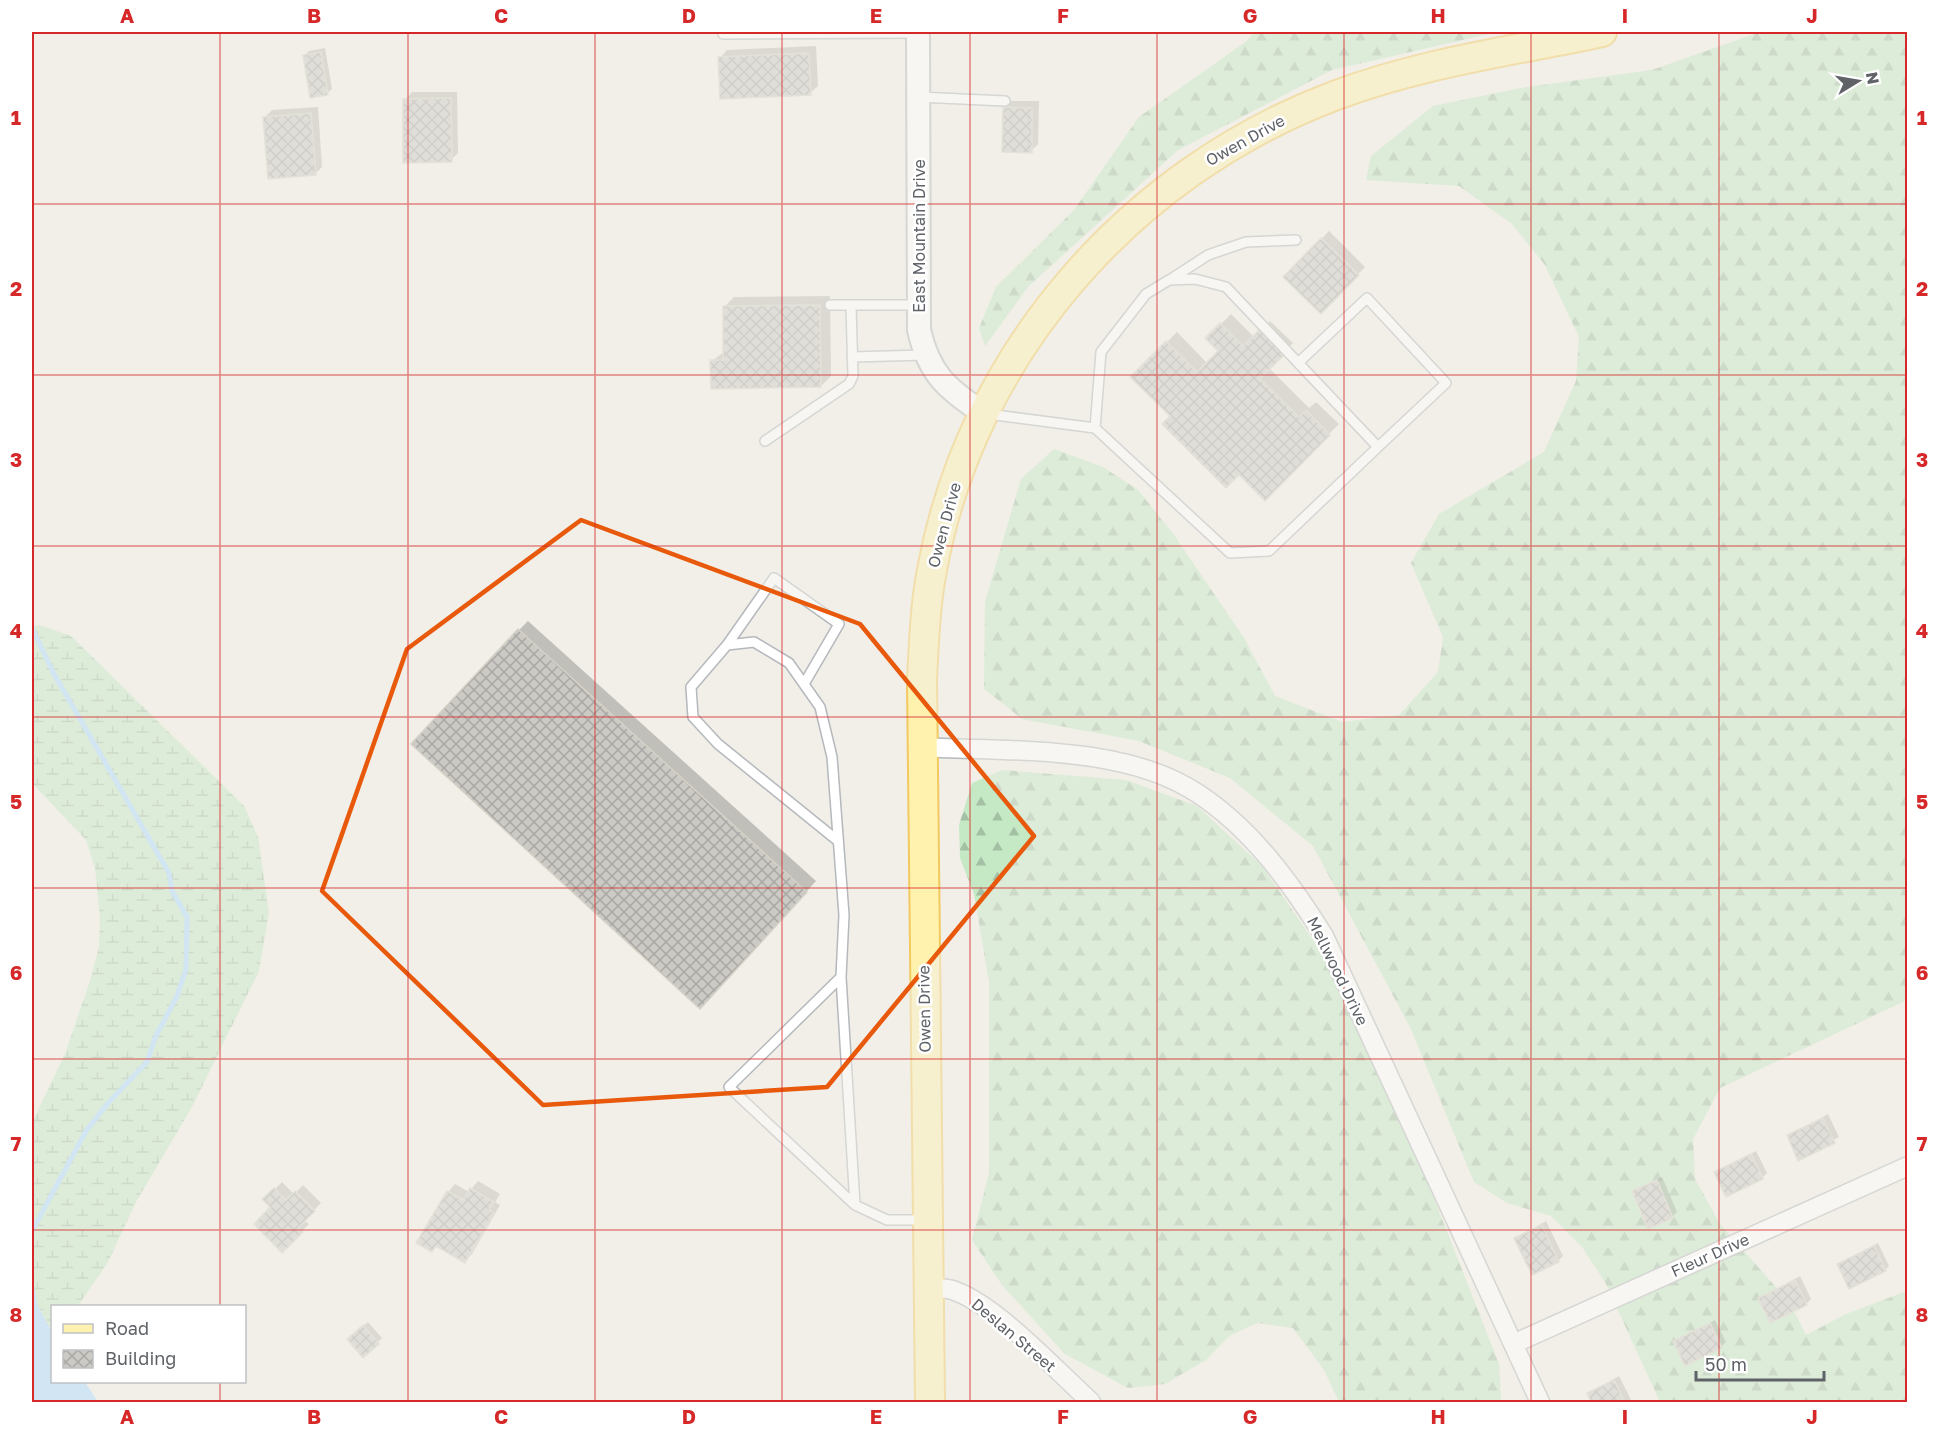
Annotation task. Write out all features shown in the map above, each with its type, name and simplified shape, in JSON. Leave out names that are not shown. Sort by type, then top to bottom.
[{"type":"main road","name":"Owen Drive","points":[[930,1402],[921,747],[925,621],[932,569],[960,468],[983,414],[1029,336],[1084,263],[1154,200],[1192,170],[1228,147],[1300,110],[1382,79],[1602,32]]},
{"type":"street","name":"East Mountain Drive","points":[[918,32],[919,330],[924,355],[932,369],[953,393],[983,414]]},
{"type":"street","name":"Mellwood Drive","points":[[921,747],[1069,755],[1128,765],[1196,792],[1250,837],[1304,904],[1324,936],[1540,1402]]},
{"type":"street","name":"Fleur Drive","points":[[1513,1344],[1908,1166]]},
{"type":"street","name":"Deslan Street","points":[[927,1288],[952,1289],[969,1296],[996,1316],[1091,1402]]},
{"type":"lane","points":[[723,34],[918,32]]},
{"type":"lane","points":[[918,97],[1005,101]]},
{"type":"lane","points":[[1095,428],[1101,352],[1146,294],[1208,255],[1245,242],[1296,240]]},
{"type":"lane","points":[[1169,280],[1195,279],[1226,286],[1378,447]]},
{"type":"lane","points":[[983,414],[1095,428],[1230,553],[1269,551],[1446,383],[1367,298],[1298,363]]},
{"type":"lane","points":[[830,305],[919,305]]},
{"type":"lane","points":[[765,441],[846,387],[853,376],[851,305]]},
{"type":"lane","points":[[852,357],[924,355]]},
{"type":"lane","points":[[804,684],[839,624],[774,578],[727,645],[691,687],[693,717],[718,744],[838,841]]},
{"type":"lane","points":[[727,645],[754,642],[789,663],[820,707],[832,757],[844,915],[841,977],[855,1205]]},
{"type":"lane","points":[[841,977],[729,1087],[855,1205],[887,1220],[927,1220]]},
{"type":"highlighted area","points":[[581,520],[860,624],[1034,836],[827,1087],[543,1105],[322,891],[407,649]]},
{"type":"green space","points":[[1254,32],[1497,32],[1332,70],[1178,150],[1028,287],[985,346],[979,328],[996,287],[1074,210],[1139,117],[1247,41]]},
{"type":"green space","points":[[1760,32],[1907,32],[1907,1000],[1720,1088],[1693,1139],[1695,1179],[1720,1224],[1790,1303],[1806,1335],[1846,1314],[1907,1291],[1907,1402],[1660,1402],[1605,1282],[1582,1247],[1551,1216],[1507,1203],[1474,1182],[1410,1027],[1313,846],[1230,778],[1139,741],[1022,719],[984,689],[985,602],[1021,479],[1054,449],[1103,467],[1138,490],[1174,535],[1244,638],[1275,696],[1342,722],[1399,715],[1438,672],[1443,637],[1411,563],[1439,514],[1544,452],[1576,381],[1579,337],[1545,265],[1511,223],[1459,186],[1366,180],[1371,156],[1433,106],[1521,88],[1652,70]]},
{"type":"green space","points":[[39,625],[71,636],[244,806],[258,837],[269,912],[259,971],[193,1105],[136,1202],[108,1262],[79,1305],[51,1305],[51,1330],[38,1306],[32,1276],[32,1123],[65,1054],[90,981],[99,947],[100,917],[95,868],[86,840],[32,783],[32,626]]},
{"type":"green space","points":[[1002,770],[1126,780],[1197,806],[1262,866],[1326,959],[1424,1173],[1499,1364],[1501,1402],[1339,1402],[1324,1370],[1293,1328],[1257,1323],[1229,1336],[1206,1360],[1165,1384],[1128,1388],[1065,1354],[1002,1285],[972,1240],[989,1173],[989,982],[974,894],[960,858],[959,825],[972,783]]},
{"type":"water","points":[[32,1276],[38,1306],[51,1330],[51,1383],[86,1383],[98,1402],[33,1402]]},
{"type":"building","points":[[321,52],[328,95],[310,98],[303,55]]},
{"type":"building","points":[[809,53],[811,95],[720,99],[718,57]]},
{"type":"building","points":[[451,98],[452,162],[403,163],[403,99]]},
{"type":"building","points":[[1003,107],[1032,108],[1032,153],[1002,152]]},
{"type":"building","points":[[311,113],[316,175],[268,179],[263,117]]},
{"type":"building","points":[[1321,238],[1359,275],[1321,314],[1283,277]]},
{"type":"building","points":[[820,305],[821,387],[711,389],[710,360],[723,360],[723,306]]},
{"type":"building","points":[[1220,323],[1243,346],[1260,329],[1285,354],[1260,379],[1299,417],[1306,410],[1330,435],[1265,501],[1239,475],[1226,488],[1162,424],[1170,416],[1130,377],[1166,341],[1197,372],[1218,351],[1205,338]]},
{"type":"building","points":[[518,629],[807,892],[700,1009],[411,744]]},
{"type":"building","points":[[1823,1118],[1835,1143],[1798,1161],[1787,1135]]},
{"type":"building","points":[[1751,1154],[1763,1179],[1726,1197],[1714,1172]]},
{"type":"building","points":[[1657,1180],[1673,1218],[1648,1229],[1632,1191]]},
{"type":"building","points":[[274,1188],[286,1200],[295,1191],[315,1211],[298,1228],[303,1232],[282,1253],[254,1224],[270,1207],[262,1199]]},
{"type":"building","points":[[470,1188],[494,1202],[489,1210],[494,1213],[465,1263],[436,1246],[432,1252],[416,1243],[447,1191],[463,1200]]},
{"type":"building","points":[[1542,1225],[1559,1262],[1532,1275],[1514,1238]]},
{"type":"building","points":[[1874,1246],[1886,1271],[1849,1289],[1837,1264]]},
{"type":"building","points":[[1795,1280],[1807,1305],[1770,1323],[1758,1298]]},
{"type":"building","points":[[1710,1323],[1722,1348],[1685,1366],[1673,1341]]},
{"type":"building","points":[[363,1325],[379,1344],[363,1358],[347,1339]]},
{"type":"building","points":[[1614,1380],[1625,1402],[1591,1402],[1587,1393]]},
{"type":"waterway","points":[[32,628],[54,674],[169,873],[172,891],[187,917],[186,969],[177,996],[155,1038],[147,1062],[108,1103],[86,1131],[32,1231]]}]
